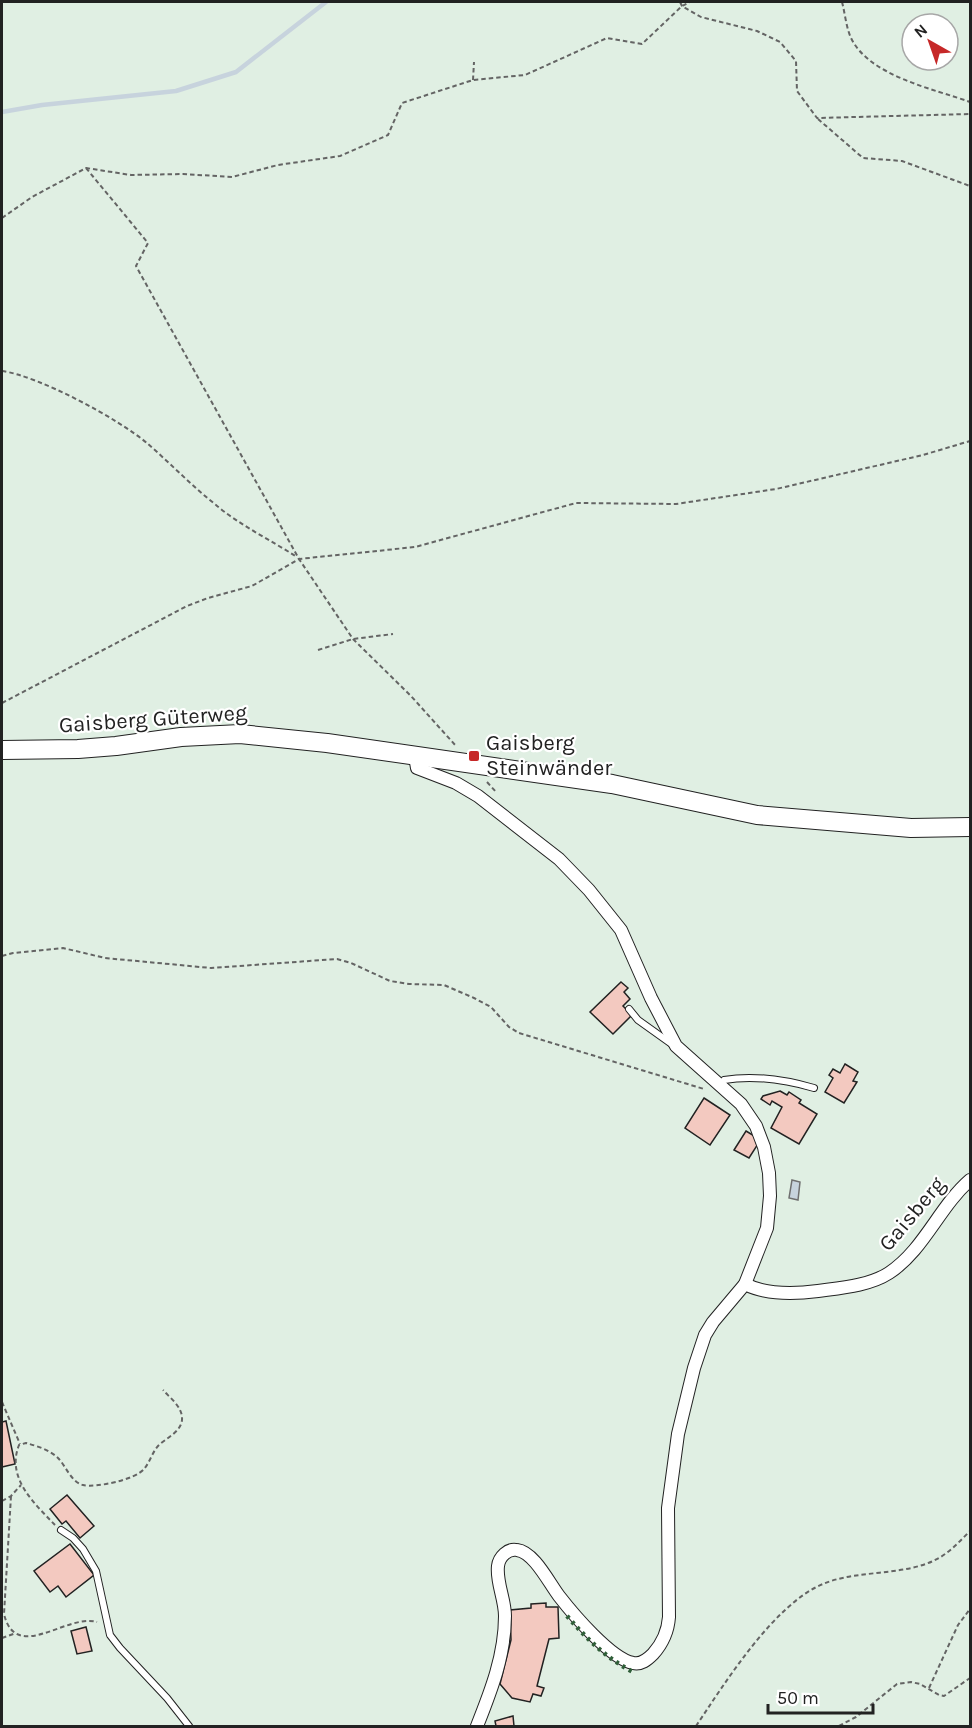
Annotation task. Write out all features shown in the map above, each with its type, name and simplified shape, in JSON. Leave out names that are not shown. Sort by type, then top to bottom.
[{"type":"main road","name":"Gaisberg Güterweg","points":[[2,750],[78,749],[181,737],[240,734],[327,743],[415,756]]},
{"type":"main road","points":[[415,756],[612,784],[757,815],[911,828],[970,827]]},
{"type":"street","points":[[415,756],[417,768],[456,783],[478,796],[559,859],[589,890],[621,930],[651,998],[676,1046],[741,1104],[756,1126],[764,1147],[769,1173],[770,1212],[767,1228],[745,1284],[708,1329],[699,1351],[685,1403],[669,1491],[669,1626],[658,1647],[648,1659],[640,1663],[630,1662],[618,1656],[578,1619],[532,1558],[520,1550],[509,1551],[502,1557],[498,1568],[505,1616],[502,1646],[492,1688],[477,1726]]},
{"type":"street","name":"Gaisberg","points":[[745,1284],[767,1291],[798,1293],[863,1283],[888,1274],[921,1241],[959,1190],[970,1180]]},
{"type":"lane","points":[[629,1009],[638,1020],[666,1042],[676,1046]]},
{"type":"lane","points":[[723,1088],[724,1080],[749,1079],[795,1083],[814,1088]]},
{"type":"lane","points":[[61,1530],[83,1549],[96,1571],[110,1635],[189,1726]]},
{"type":"path","points":[[680,2],[682,6],[701,17],[757,31],[780,42],[796,61],[797,92],[817,118],[863,158],[902,161],[970,186]]},
{"type":"path","points":[[2,218],[32,197],[87,168],[131,175],[183,174],[232,177],[278,165],[340,156],[388,135],[402,104],[473,80],[525,75],[607,38],[642,44],[682,6],[690,2]]},
{"type":"path","points":[[843,2],[851,38],[877,66],[915,83],[970,102]]},
{"type":"path","points":[[473,80],[474,62]]},
{"type":"path","points":[[817,118],[970,114]]},
{"type":"path","points":[[87,168],[148,243],[136,266],[299,559],[353,639],[411,696],[468,764],[504,801]]},
{"type":"path","points":[[2,371],[11,372],[52,388],[101,413],[146,442],[218,507],[299,559]]},
{"type":"path","points":[[2,703],[187,606],[215,595],[252,586],[299,559],[415,547],[576,503],[676,504],[776,489],[923,455],[970,441]]},
{"type":"path","points":[[318,650],[353,639],[393,634]]},
{"type":"path","points":[[2,956],[13,952],[63,948],[105,958],[211,968],[337,959],[390,981],[444,985],[454,989],[491,1007],[509,1027],[533,1038],[555,1042],[714,1092],[723,1088]]},
{"type":"path","points":[[20,1444],[26,1443],[51,1453],[81,1484],[103,1483],[132,1477],[144,1470],[154,1451],[179,1428],[182,1422],[181,1411],[163,1390]]},
{"type":"path","points":[[2,1402],[20,1444],[17,1451],[17,1464],[21,1485],[61,1530]]},
{"type":"path","points":[[2,1501],[21,1485]]},
{"type":"path","points":[[10,1496],[4,1614],[8,1624],[16,1633],[30,1637],[86,1620],[98,1622],[108,1628]]},
{"type":"path","points":[[696,1726],[752,1646],[803,1594],[829,1581],[938,1559],[970,1532]]},
{"type":"path","points":[[929,1688],[958,1625],[970,1609]]},
{"type":"path","points":[[2,1638],[16,1633]]},
{"type":"path","points":[[839,1726],[856,1717],[897,1684],[911,1682],[944,1696],[970,1677]]},
{"type":"green space","points":[[2,2],[970,2],[970,1726],[2,1726]]},
{"type":"shaded area","points":[[792,1180],[800,1182],[798,1200],[789,1198]]},
{"type":"building","points":[[621,982],[628,988],[624,992],[630,999],[623,1006],[632,1015],[613,1034],[590,1012]]},
{"type":"building","points":[[845,1064],[858,1072],[853,1081],[857,1082],[844,1103],[825,1092],[833,1078],[829,1075],[833,1069],[840,1073]]},
{"type":"building","points":[[780,1091],[787,1095],[789,1092],[801,1100],[799,1103],[817,1114],[799,1144],[771,1128],[782,1107],[772,1101],[770,1105],[761,1099],[763,1096]]},
{"type":"building","points":[[704,1098],[730,1115],[710,1145],[685,1128]]},
{"type":"building","points":[[746,1131],[756,1137],[758,1144],[749,1158],[734,1150]]},
{"type":"building","points":[[6,1421],[15,1464],[2,1467],[2,1422]]},
{"type":"building","points":[[67,1495],[94,1526],[80,1538],[66,1521],[62,1524],[50,1509]]},
{"type":"building","points":[[70,1544],[94,1575],[66,1597],[58,1586],[50,1592],[34,1571]]},
{"type":"building","points":[[546,1603],[546,1607],[558,1607],[559,1638],[549,1639],[537,1686],[544,1688],[541,1696],[533,1694],[530,1702],[512,1698],[500,1684],[511,1640],[510,1610],[531,1608],[531,1604]]},
{"type":"building","points":[[86,1627],[92,1651],[77,1654],[71,1631]]},
{"type":"building","points":[[513,1716],[514,1726],[496,1726],[495,1721]]},
{"type":"waterway","points":[[2,112],[42,105],[176,91],[236,72],[326,2]]},
{"type":"hedge","points":[[567,1616],[597,1647],[614,1661],[633,1672]]},
{"type":"place","name":"Gaisberg Steinwänder","points":[[474,756]]}]
